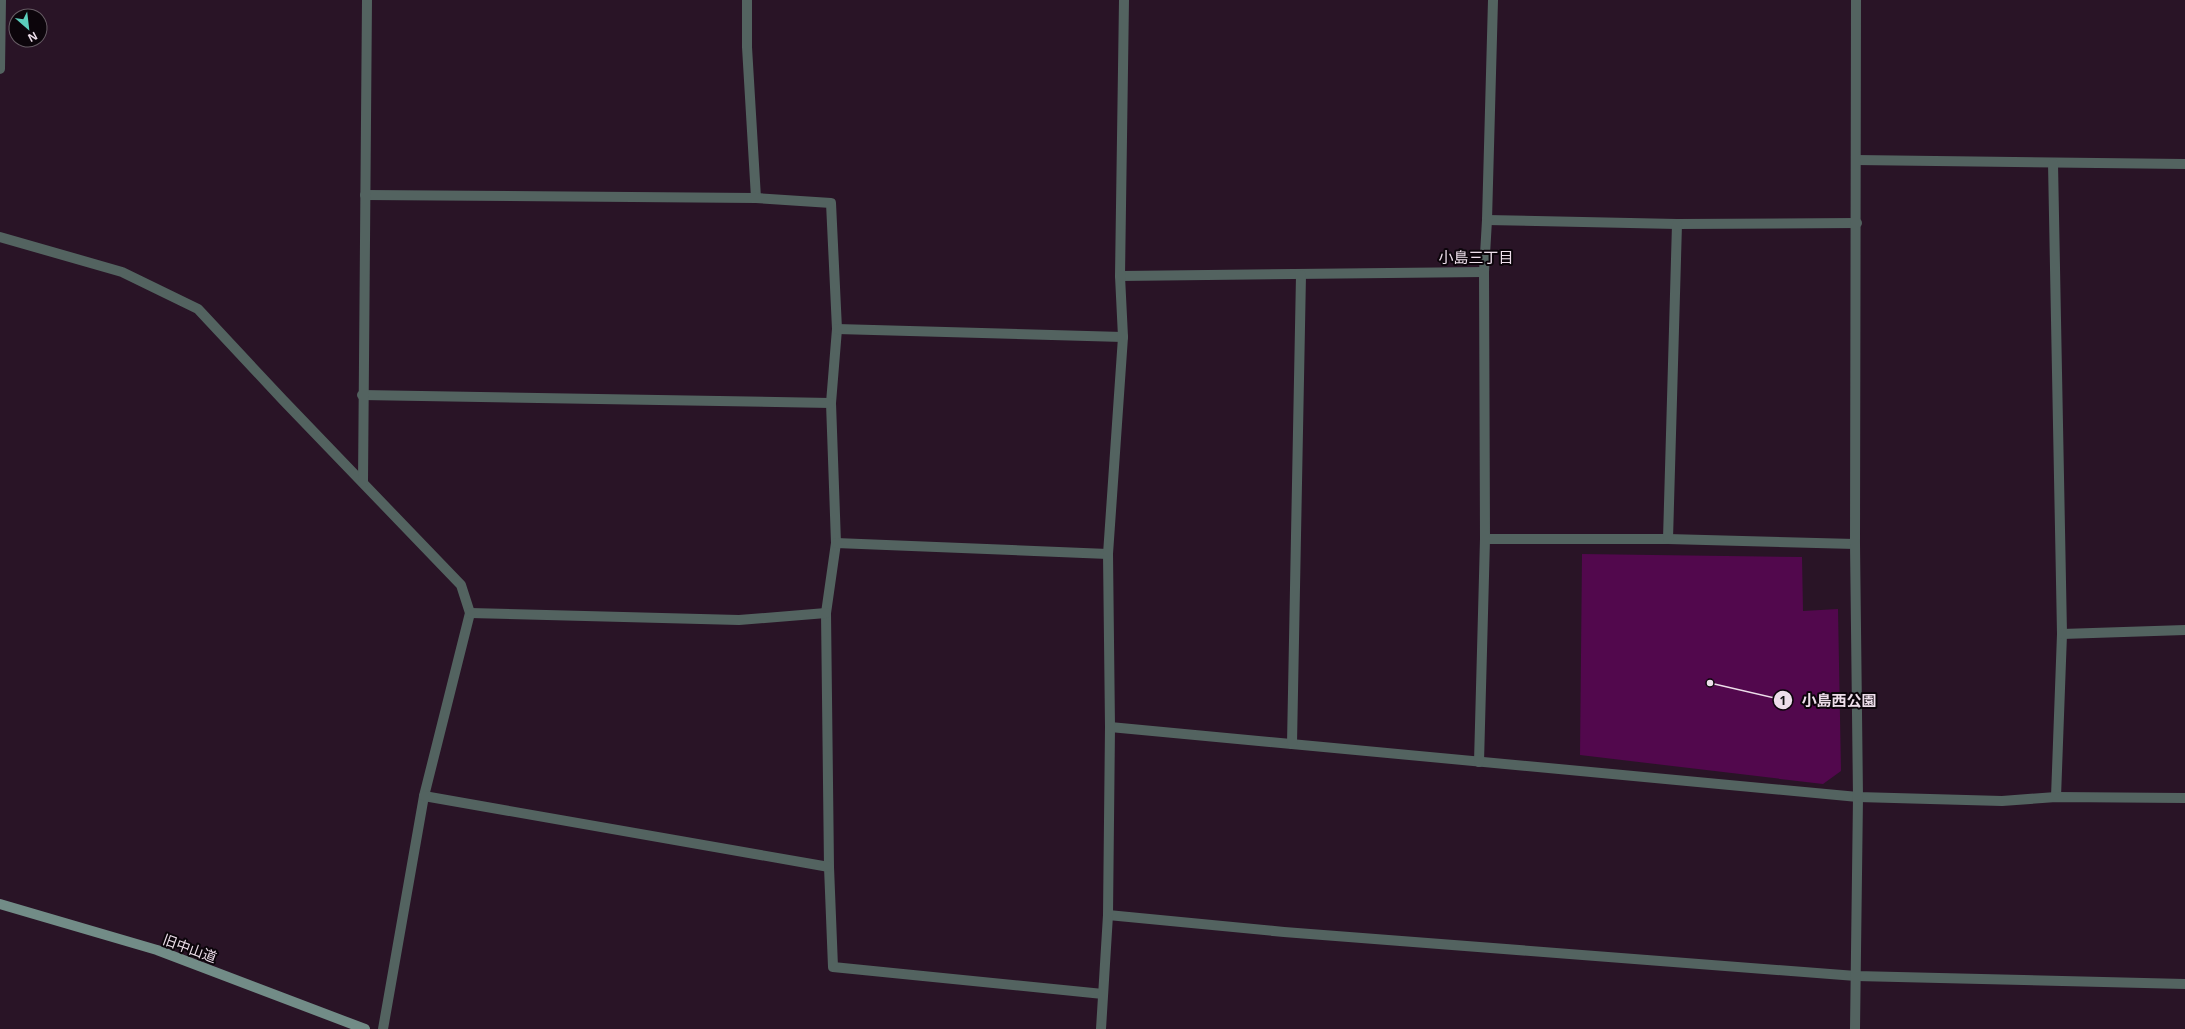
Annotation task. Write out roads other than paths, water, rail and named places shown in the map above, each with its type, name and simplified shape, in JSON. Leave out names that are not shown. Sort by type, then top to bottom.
[{"type":"main road","name":"旧中山道","points":[[0,904],[157,950],[365,1029]]},
{"type":"street","points":[[0,69],[1,0]]},
{"type":"street","points":[[362,482],[367,0]]},
{"type":"street","points":[[748,0],[747,47],[756,198]]},
{"type":"street","points":[[1101,1029],[1108,916],[1110,726],[1108,554],[1123,337],[1120,276],[1124,0]]},
{"type":"street","points":[[1479,762],[1485,539],[1484,272],[1487,220],[1493,0]]},
{"type":"street","points":[[1856,0],[1857,223],[1855,544],[1858,797],[1856,1029]]},
{"type":"street","points":[[1856,160],[2185,164]]},
{"type":"street","points":[[2053,163],[2062,634],[2056,797]]},
{"type":"street","points":[[365,195],[756,198],[831,202],[837,329],[832,403],[836,544],[826,613],[829,867],[833,967],[1103,994]]},
{"type":"street","points":[[1487,220],[1677,224],[1857,223]]},
{"type":"street","points":[[1668,539],[1677,224]]},
{"type":"street","points":[[0,237],[122,272],[198,309],[461,585],[470,613],[424,796],[383,1029]]},
{"type":"street","points":[[1120,276],[1484,272]]},
{"type":"street","points":[[1292,744],[1301,275]]},
{"type":"street","points":[[837,329],[1123,337]]},
{"type":"street","points":[[362,395],[832,403]]},
{"type":"street","points":[[1485,539],[1668,539],[1855,544]]},
{"type":"street","points":[[836,544],[1108,554]]},
{"type":"street","points":[[470,613],[739,620],[826,613]]},
{"type":"street","points":[[2062,634],[2185,630]]},
{"type":"street","points":[[1110,726],[1858,797],[2002,802],[2056,797],[2185,798]]},
{"type":"street","points":[[424,796],[829,867]]},
{"type":"street","points":[[1108,916],[1284,932],[1856,976],[2185,984]]},
{"type":"place","name":"小島西公園","points":[[1710,683]]},
{"type":"district","name":"小島三丁目","points":[[1476,257]]}]
